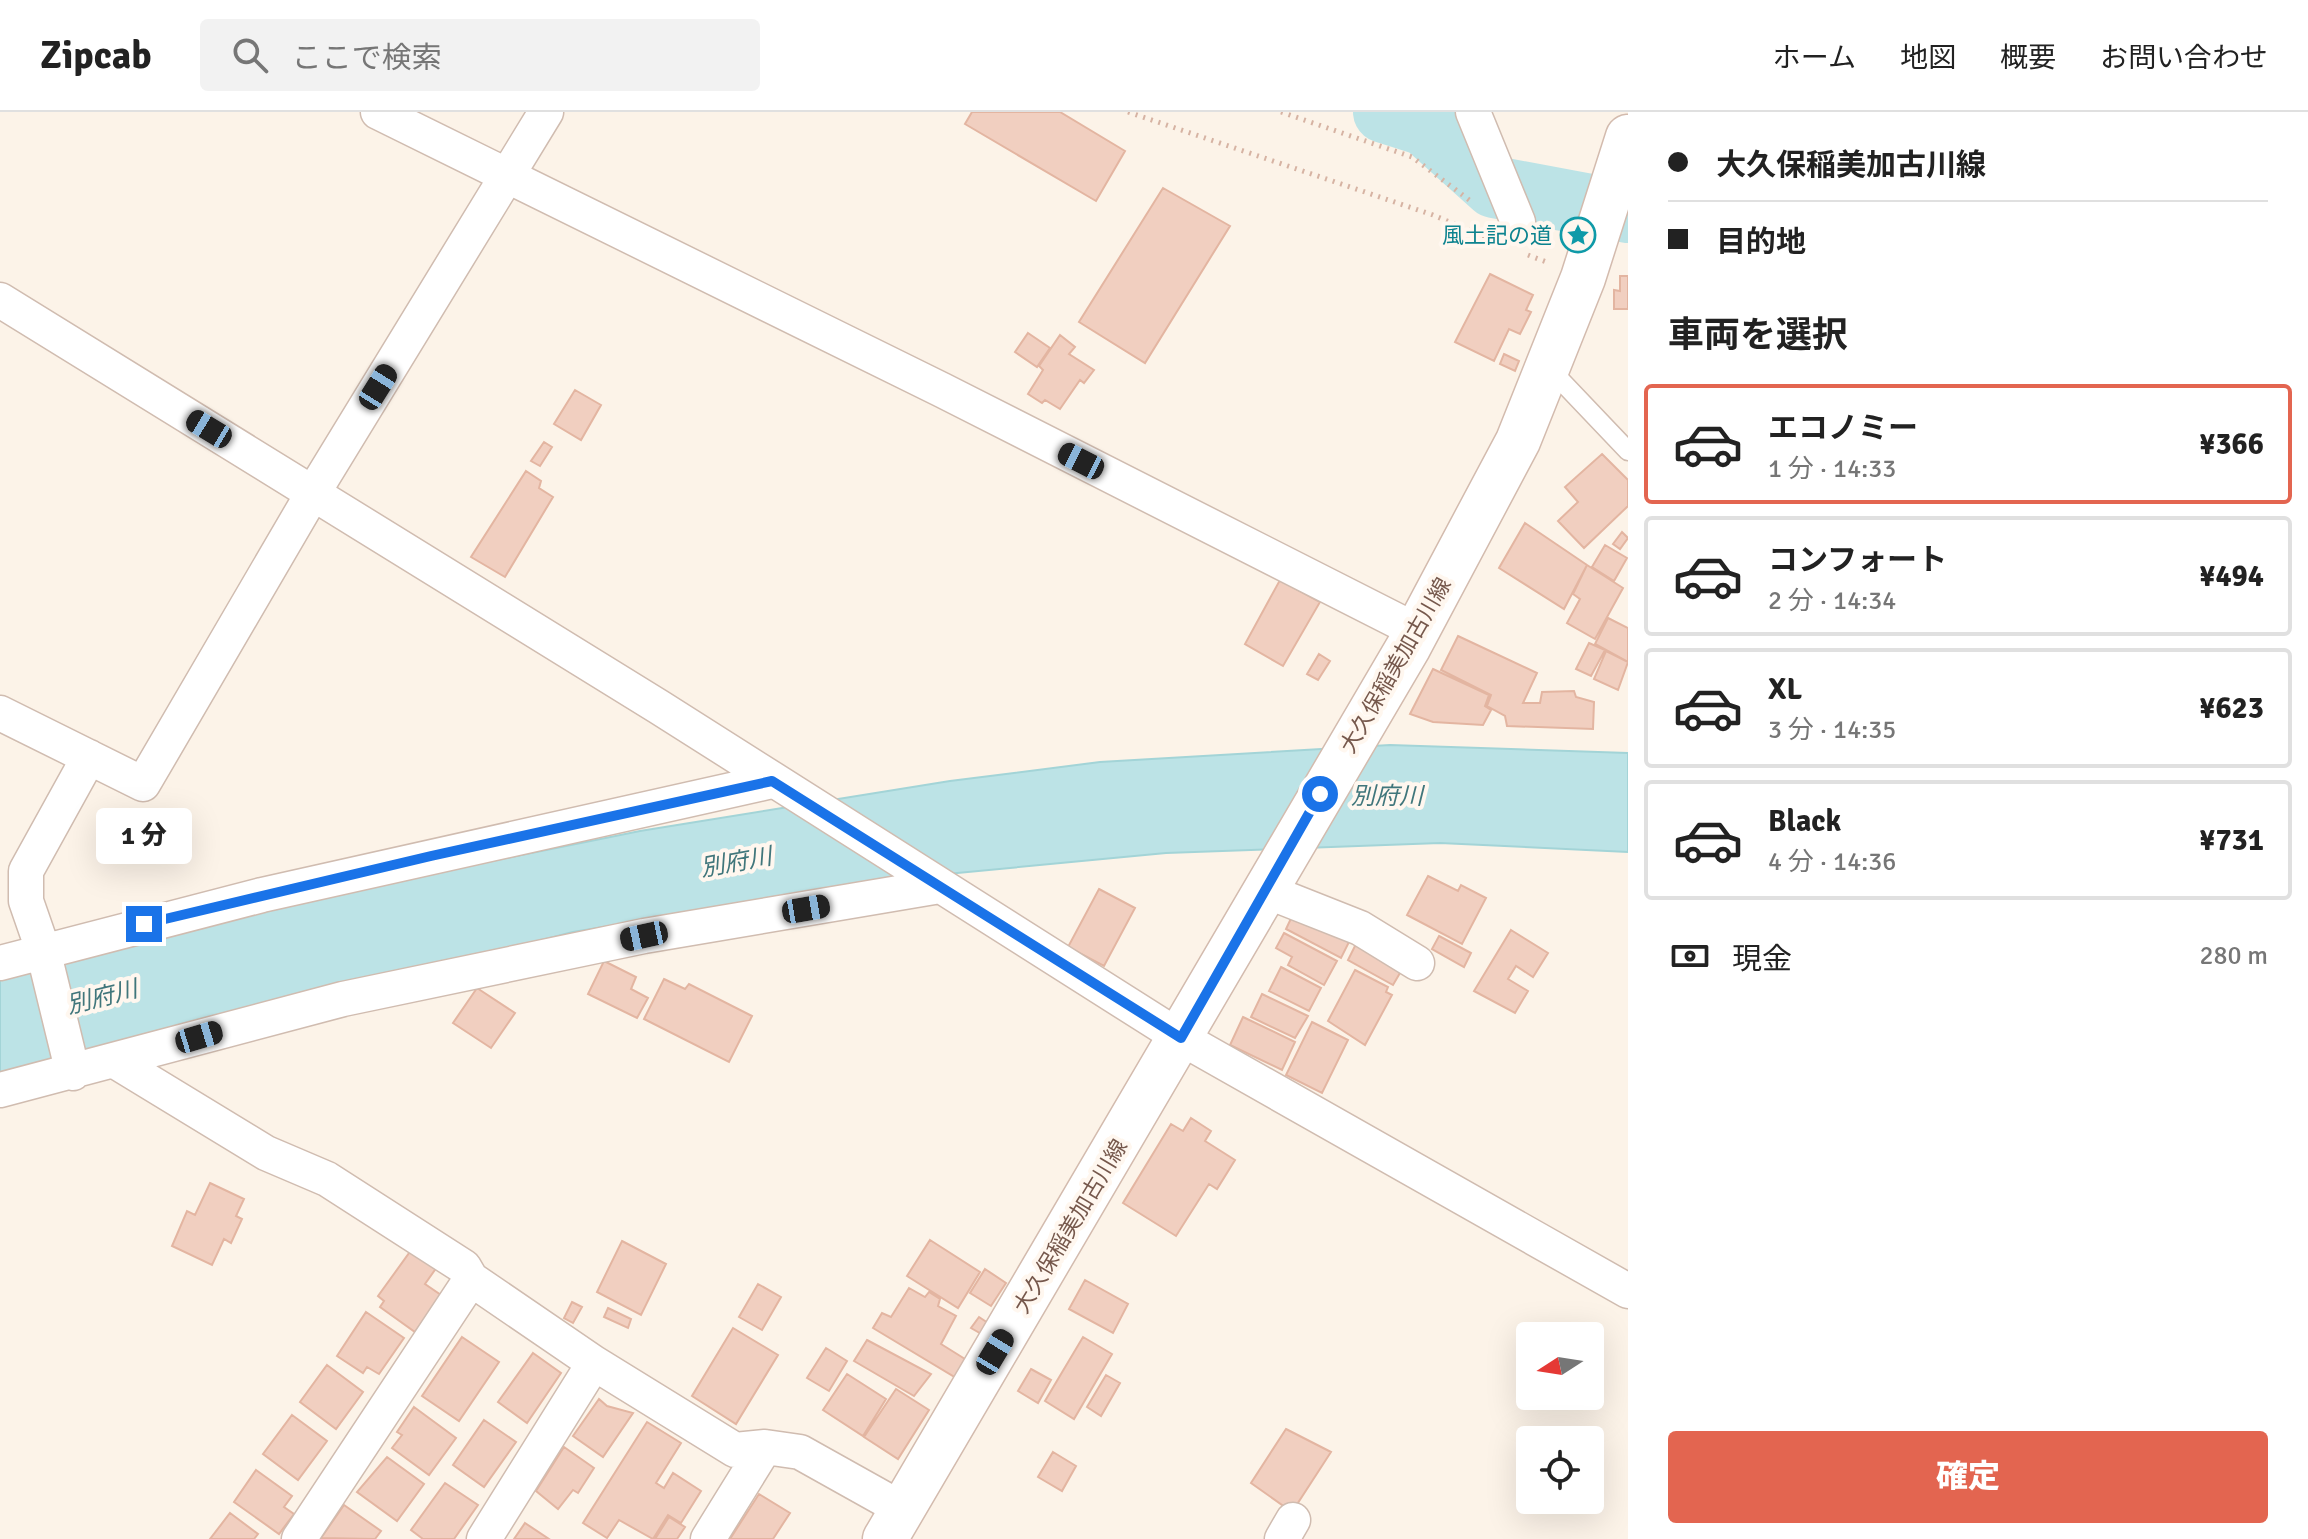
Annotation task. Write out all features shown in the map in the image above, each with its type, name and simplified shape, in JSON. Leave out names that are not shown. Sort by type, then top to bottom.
[{"type":"main road","name":"大久保稲美加古川線","points":[[890,1531],[1417,631],[1518,441],[1583,278],[1628,137]]},
{"type":"street","points":[[378,112],[1417,631]]},
{"type":"street","points":[[0,713],[143,784],[313,493],[546,112]]},
{"type":"street","points":[[1473,112],[1511,238]]},
{"type":"street","points":[[0,300],[659,707],[1181,1038],[1628,1291]]},
{"type":"street","points":[[73,1073],[43,950],[26,901],[26,871],[89,757]]},
{"type":"street","points":[[0,963],[262,895],[778,784]]},
{"type":"street","points":[[0,1090],[73,1073],[228,1028],[469,972],[932,881]]},
{"type":"street","points":[[1268,882],[1360,928],[1417,963]]},
{"type":"street","points":[[115,1061],[266,1153],[327,1179],[464,1267],[471,1279],[594,1363],[735,1450],[765,1447],[800,1452],[890,1531]]},
{"type":"street","points":[[299,1539],[471,1279]]},
{"type":"street","points":[[484,1539],[594,1363]]},
{"type":"street","points":[[708,1539],[765,1447]]},
{"type":"lane","points":[[1547,365],[1628,451]]},
{"type":"path","points":[[1128,112],[1433,215],[1511,238],[1583,278]]},
{"type":"path","points":[[1281,112],[1412,157],[1487,213],[1511,238]]},
{"type":"water","name":"別府川","points":[[1390,745],[1628,753],[1628,852],[1440,843],[1166,853],[894,879],[573,932],[0,1077],[0,974],[398,880],[640,831],[950,781],[1100,762]]},
{"type":"building","points":[[972,112],[1060,112],[1125,151],[1096,201],[965,124]]},
{"type":"building","points":[[1163,188],[1230,226],[1145,363],[1079,322]]},
{"type":"building","points":[[1490,274],[1533,295],[1526,310],[1531,312],[1520,334],[1509,329],[1494,361],[1455,342]]},
{"type":"building","points":[[1620,276],[1628,276],[1628,309],[1614,309],[1614,290],[1620,291]]},
{"type":"building","points":[[1028,333],[1050,348],[1037,367],[1015,352]]},
{"type":"building","points":[[1060,335],[1075,347],[1069,354],[1094,370],[1084,383],[1080,380],[1060,409],[1028,394],[1043,370],[1039,366]]},
{"type":"building","points":[[1504,354],[1519,361],[1515,371],[1500,364]]},
{"type":"building","points":[[575,390],[601,405],[581,440],[554,424]]},
{"type":"building","points":[[544,442],[552,447],[540,466],[531,461]]},
{"type":"building","points":[[1602,454],[1628,480],[1628,506],[1584,548],[1558,521],[1578,502],[1565,487]]},
{"type":"building","points":[[526,471],[541,481],[539,488],[553,497],[505,577],[471,557]]},
{"type":"building","points":[[1525,523],[1587,565],[1564,609],[1499,568]]},
{"type":"building","points":[[1622,532],[1628,538],[1620,549],[1613,544]]},
{"type":"building","points":[[1605,545],[1627,558],[1614,581],[1592,567]]},
{"type":"building","points":[[1587,565],[1623,588],[1595,639],[1567,623],[1580,599],[1573,594]]},
{"type":"building","points":[[1280,580],[1320,602],[1283,666],[1245,644]]},
{"type":"building","points":[[1608,618],[1628,628],[1628,662],[1595,644]]},
{"type":"building","points":[[1458,636],[1537,673],[1523,703],[1540,703],[1542,692],[1574,691],[1576,697],[1594,702],[1593,729],[1507,726],[1505,716],[1487,706],[1491,695],[1441,670]]},
{"type":"building","points":[[1589,643],[1605,650],[1591,676],[1576,669]]},
{"type":"building","points":[[1606,651],[1628,662],[1618,690],[1594,679]]},
{"type":"building","points":[[1319,654],[1330,661],[1318,680],[1307,674]]},
{"type":"building","points":[[1433,669],[1489,695],[1485,706],[1491,710],[1483,725],[1433,722],[1410,714]]},
{"type":"building","points":[[1428,876],[1458,891],[1461,885],[1486,898],[1462,944],[1407,915]]},
{"type":"building","points":[[1099,889],[1135,908],[1104,966],[1068,947]]},
{"type":"building","points":[[1295,910],[1350,940],[1341,958],[1286,929]]},
{"type":"building","points":[[1511,930],[1548,953],[1533,977],[1516,966],[1508,979],[1528,991],[1515,1013],[1474,991]]},
{"type":"building","points":[[1284,933],[1337,961],[1324,985],[1288,965],[1292,957],[1276,948]]},
{"type":"building","points":[[1439,936],[1471,953],[1464,967],[1432,949]]},
{"type":"building","points":[[1358,940],[1404,966],[1393,985],[1348,960]]},
{"type":"building","points":[[604,961],[636,977],[631,989],[648,998],[637,1018],[588,994]]},
{"type":"building","points":[[1281,967],[1321,988],[1309,1011],[1269,991]]},
{"type":"building","points":[[1355,970],[1388,987],[1386,992],[1392,995],[1365,1045],[1328,1021]]},
{"type":"building","points":[[664,979],[685,989],[689,984],[752,1016],[729,1062],[644,1019]]},
{"type":"building","points":[[477,988],[515,1013],[491,1048],[453,1023]]},
{"type":"building","points":[[1262,994],[1308,1016],[1295,1038],[1251,1017]]},
{"type":"building","points":[[1243,1017],[1295,1042],[1282,1070],[1230,1045]]},
{"type":"building","points":[[1312,1022],[1348,1040],[1322,1093],[1286,1075]]},
{"type":"building","points":[[1191,1118],[1211,1131],[1205,1141],[1235,1160],[1217,1189],[1209,1184],[1176,1236],[1123,1203],[1171,1124],[1183,1131]]},
{"type":"building","points":[[210,1183],[244,1199],[236,1216],[242,1219],[231,1243],[224,1239],[212,1265],[172,1246],[187,1211],[195,1215]]},
{"type":"building","points":[[930,1240],[980,1272],[958,1308],[907,1276]]},
{"type":"building","points":[[622,1241],[666,1264],[641,1315],[597,1292]]},
{"type":"building","points":[[412,1249],[437,1267],[425,1284],[441,1295],[415,1332],[380,1307],[384,1301],[378,1296]]},
{"type":"building","points":[[985,1269],[1006,1283],[991,1306],[970,1293]]},
{"type":"building","points":[[1085,1280],[1128,1304],[1113,1333],[1069,1309]]},
{"type":"building","points":[[758,1284],[781,1297],[762,1330],[739,1317]]},
{"type":"building","points":[[909,1288],[925,1297],[929,1292],[940,1299],[938,1306],[956,1316],[941,1344],[973,1364],[963,1382],[873,1328],[882,1313],[891,1317]]},
{"type":"building","points":[[572,1302],[582,1307],[573,1323],[564,1318]]},
{"type":"building","points":[[608,1308],[631,1319],[628,1328],[604,1317]]},
{"type":"building","points":[[366,1312],[404,1338],[379,1374],[367,1367],[363,1373],[337,1356]]},
{"type":"building","points":[[979,1317],[997,1329],[990,1339],[971,1328]]},
{"type":"building","points":[[733,1328],[778,1355],[736,1424],[692,1396]]},
{"type":"building","points":[[462,1337],[499,1362],[459,1421],[422,1396]]},
{"type":"building","points":[[1083,1337],[1112,1354],[1074,1419],[1045,1401]]},
{"type":"building","points":[[867,1340],[931,1374],[914,1396],[854,1361]]},
{"type":"building","points":[[826,1348],[847,1361],[829,1391],[807,1378]]},
{"type":"building","points":[[533,1353],[561,1373],[527,1423],[498,1402]]},
{"type":"building","points":[[327,1365],[363,1392],[336,1429],[300,1402]]},
{"type":"building","points":[[1031,1369],[1051,1380],[1038,1403],[1018,1391]]},
{"type":"building","points":[[847,1374],[886,1399],[863,1436],[823,1410]]},
{"type":"building","points":[[1106,1375],[1120,1383],[1101,1416],[1087,1407]]},
{"type":"building","points":[[896,1389],[929,1410],[898,1459],[864,1437]]},
{"type":"building","points":[[599,1399],[607,1406],[633,1413],[603,1457],[573,1436]]},
{"type":"building","points":[[414,1407],[456,1438],[429,1475],[392,1448],[402,1435],[397,1432]]},
{"type":"building","points":[[292,1415],[327,1441],[298,1480],[263,1454]]},
{"type":"building","points":[[484,1420],[516,1442],[484,1487],[453,1465]]},
{"type":"building","points":[[647,1422],[681,1443],[656,1483],[664,1488],[673,1473],[701,1491],[681,1523],[668,1515],[653,1539],[619,1520],[607,1538],[583,1523]]},
{"type":"building","points":[[1286,1429],[1331,1452],[1292,1512],[1251,1483]]},
{"type":"building","points":[[564,1447],[594,1468],[578,1493],[573,1490],[558,1509],[536,1491]]},
{"type":"building","points":[[1053,1452],[1076,1466],[1062,1491],[1038,1477]]},
{"type":"building","points":[[387,1457],[424,1484],[397,1521],[357,1492]]},
{"type":"building","points":[[256,1470],[292,1496],[284,1507],[294,1514],[279,1534],[234,1502]]},
{"type":"building","points":[[445,1483],[478,1505],[454,1539],[423,1539],[411,1530]]},
{"type":"building","points":[[759,1494],[790,1513],[773,1539],[730,1539]]},
{"type":"building","points":[[344,1505],[381,1531],[375,1539],[321,1538]]},
{"type":"building","points":[[230,1513],[258,1534],[254,1539],[210,1539]]},
{"type":"building","points":[[669,1517],[685,1527],[677,1539],[655,1539]]},
{"type":"building","points":[[525,1523],[549,1539],[514,1539]]},
{"type":"waterway","points":[[1384,112],[1425,125],[1494,187],[1628,212]]},
{"type":"place","name":"風土記の道","points":[[1578,235]]},
{"type":"route","points":[[144,924],[431,856],[772,781],[1181,1038],[1320,794]]}]
